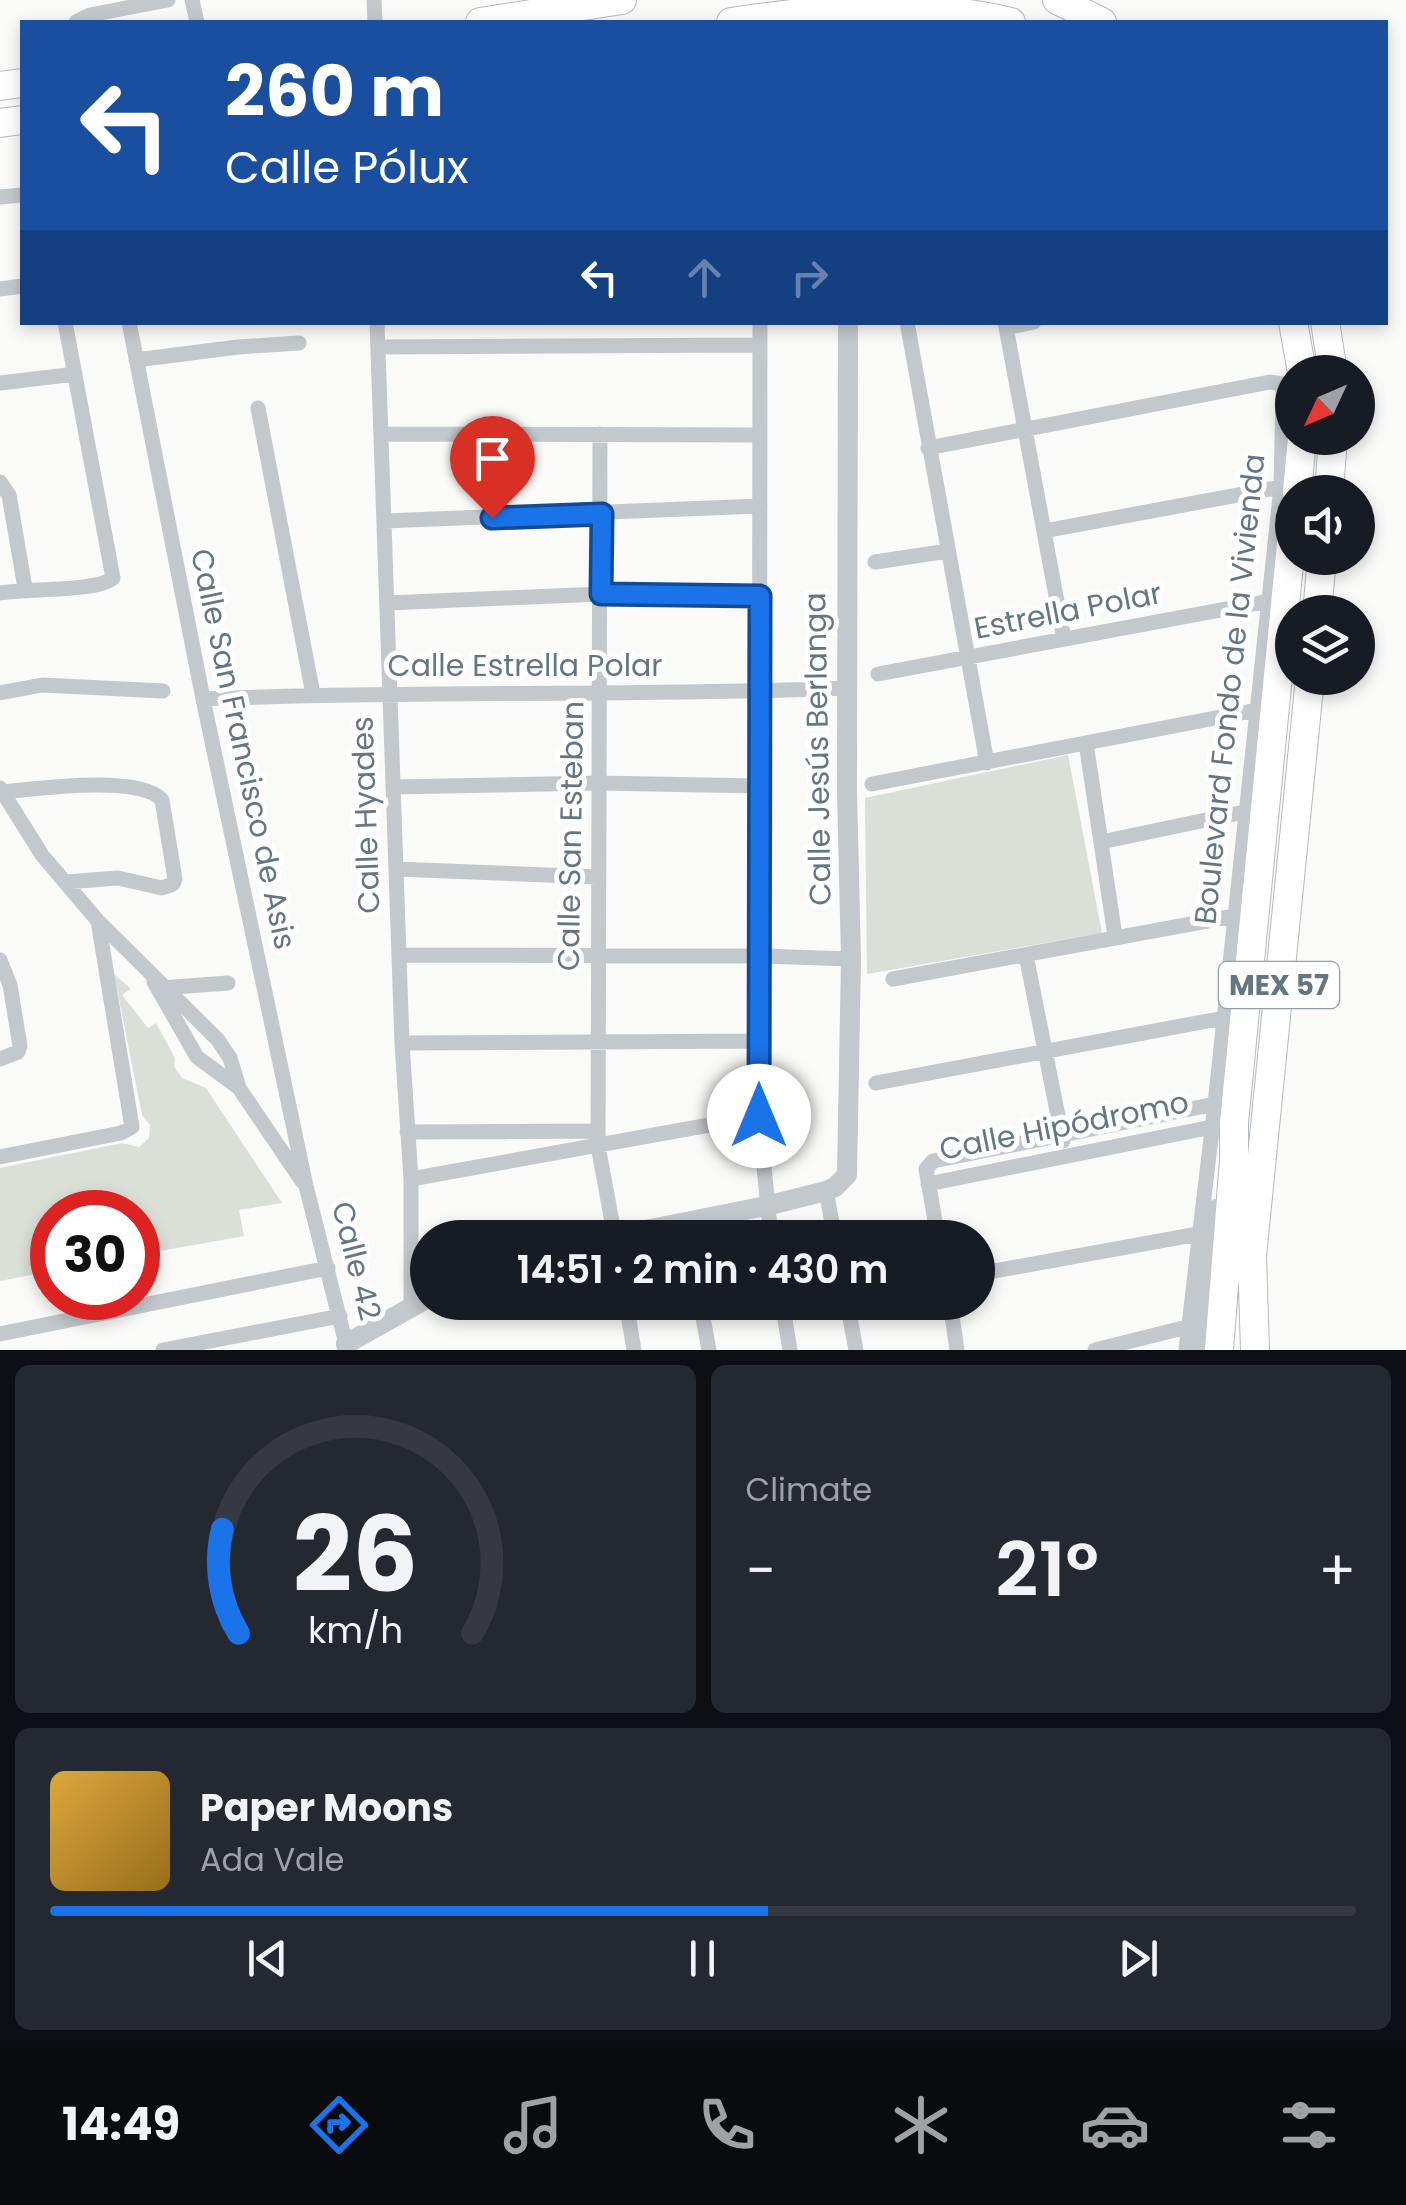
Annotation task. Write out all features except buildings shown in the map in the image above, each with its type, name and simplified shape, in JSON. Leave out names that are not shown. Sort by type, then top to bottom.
[{"type":"highway","points":[[493,20],[622,0]]},
{"type":"highway","points":[[1057,0],[1098,20]]},
{"type":"highway","points":[[759,20],[845,16],[929,5],[1000,20]]},
{"type":"highway","points":[[1293,325],[1293,355]]},
{"type":"highway","points":[[1325,325],[1330,355]]},
{"type":"highway","name":"MEX 57","points":[[1220,1350],[1234,1160],[1220,1118],[1287,575]]},
{"type":"highway","name":"MEX 57","points":[[1255,1350],[1252,1256],[1308,695]]},
{"type":"highway","points":[[1245,1350],[1253,1293]]},
{"type":"street","points":[[79,20],[118,16],[168,0]]},
{"type":"street","points":[[0,593],[24,588],[102,585],[113,578],[66,325]]},
{"type":"street","name":"Calle San Francisco de Asis","points":[[130,325],[203,699],[306,1186]]},
{"type":"street","name":"Calle Hyades","points":[[377,325],[402,1043],[413,1220]]},
{"type":"street","points":[[760,325],[759,1116],[768,1220]]},
{"type":"street","name":"Calle Jesús Berlanga","points":[[826,1191],[835,1188],[847,1175],[852,959],[847,688],[848,325]]},
{"type":"street","points":[[907,325],[987,763]]},
{"type":"street","points":[[1005,325],[1064,640]]},
{"type":"street","points":[[136,360],[299,343]]},
{"type":"street","points":[[378,347],[760,345]]},
{"type":"street","points":[[0,383],[75,374]]},
{"type":"street","points":[[928,448],[1275,383]]},
{"type":"street","points":[[258,408],[313,694]]},
{"type":"street","points":[[381,434],[760,435]]},
{"type":"street","name":"Calle San Esteban","points":[[600,434],[596,1041],[598,1138],[610,1220]]},
{"type":"street","points":[[0,482],[8,495],[24,588]]},
{"type":"street","points":[[1044,531],[1275,492]]},
{"type":"street","points":[[384,520],[760,506]]},
{"type":"street","points":[[875,562],[948,552]]},
{"type":"street","name":"Boulevard Fondo de la Vivienda","points":[[1186,1350],[1198,1234],[1220,1118],[1224,1018],[1244,812],[1275,568]]},
{"type":"street","points":[[387,603],[601,594],[760,596]]},
{"type":"street","name":"Estrella Polar","points":[[878,674],[1269,601]]},
{"type":"street","points":[[0,693],[42,685],[163,691]]},
{"type":"street","name":"Calle Estrella Polar","points":[[203,699],[313,694],[760,692],[847,688]]},
{"type":"street","points":[[872,784],[1257,710]]},
{"type":"street","points":[[1086,743],[1115,936]]},
{"type":"street","points":[[1,790],[116,786],[150,791],[162,800],[176,879],[173,884],[162,888],[118,878],[66,882]]},
{"type":"street","points":[[393,786],[760,786]]},
{"type":"street","points":[[1,790],[42,855],[98,922],[218,1040],[230,1058],[239,1088],[306,1186]]},
{"type":"street","points":[[1101,842],[1244,812]]},
{"type":"street","points":[[396,869],[598,877]]},
{"type":"street","points":[[893,979],[1234,916]]},
{"type":"street","points":[[0,1157],[121,1133],[132,1127],[98,922]]},
{"type":"street","points":[[399,954],[852,959]]},
{"type":"street","points":[[1026,955],[1066,1154]]},
{"type":"street","points":[[0,960],[10,985],[20,1046],[18,1052],[0,1058]]},
{"type":"street","points":[[158,983],[197,1057],[239,1088]]},
{"type":"street","points":[[158,983],[228,983]]},
{"type":"street","points":[[876,1084],[1224,1018]]},
{"type":"street","points":[[402,1043],[759,1041]]},
{"type":"street","points":[[410,1179],[598,1138],[759,1116]]},
{"type":"street","points":[[1203,1350],[1217,1210],[1220,1118]]},
{"type":"street","name":"Calle Hipódromo","points":[[1220,1118],[928,1184],[926,1168],[933,1161],[1061,1133],[1220,1118]]},
{"type":"street","points":[[407,1132],[598,1138]]},
{"type":"street","points":[[928,1184],[935,1220]]},
{"type":"street","name":"Calle 42","points":[[306,1186],[347,1347]]},
{"type":"street","points":[[720,1220],[826,1191],[832,1220]]},
{"type":"street","points":[[995,1271],[1198,1234]]},
{"type":"street","points":[[0,1334],[328,1268]]},
{"type":"street","points":[[347,1347],[410,1308]]},
{"type":"street","points":[[164,1350],[340,1316]]},
{"type":"street","points":[[629,1320],[634,1350]]},
{"type":"street","points":[[703,1320],[709,1350]]},
{"type":"street","points":[[785,1320],[790,1350]]},
{"type":"street","points":[[850,1320],[856,1350]]},
{"type":"street","points":[[953,1320],[957,1350]]},
{"type":"street","points":[[1095,1350],[1187,1326]]},
{"type":"shaded area","points":[[1068,755],[1102,933],[867,974],[865,798]]},
{"type":"shaded area","points":[[114,974],[131,989],[122,995],[148,1028],[156,1023],[182,1078],[206,1088],[282,1203],[239,1210],[244,1236],[160,1251],[160,1190],[30,1190],[30,1275],[0,1281],[0,1168],[122,1143],[139,1147],[149,1138],[150,1125],[142,1115]]},
{"type":"route","points":[[492,518],[602,514],[601,594],[760,596],[759,1116]]}]
